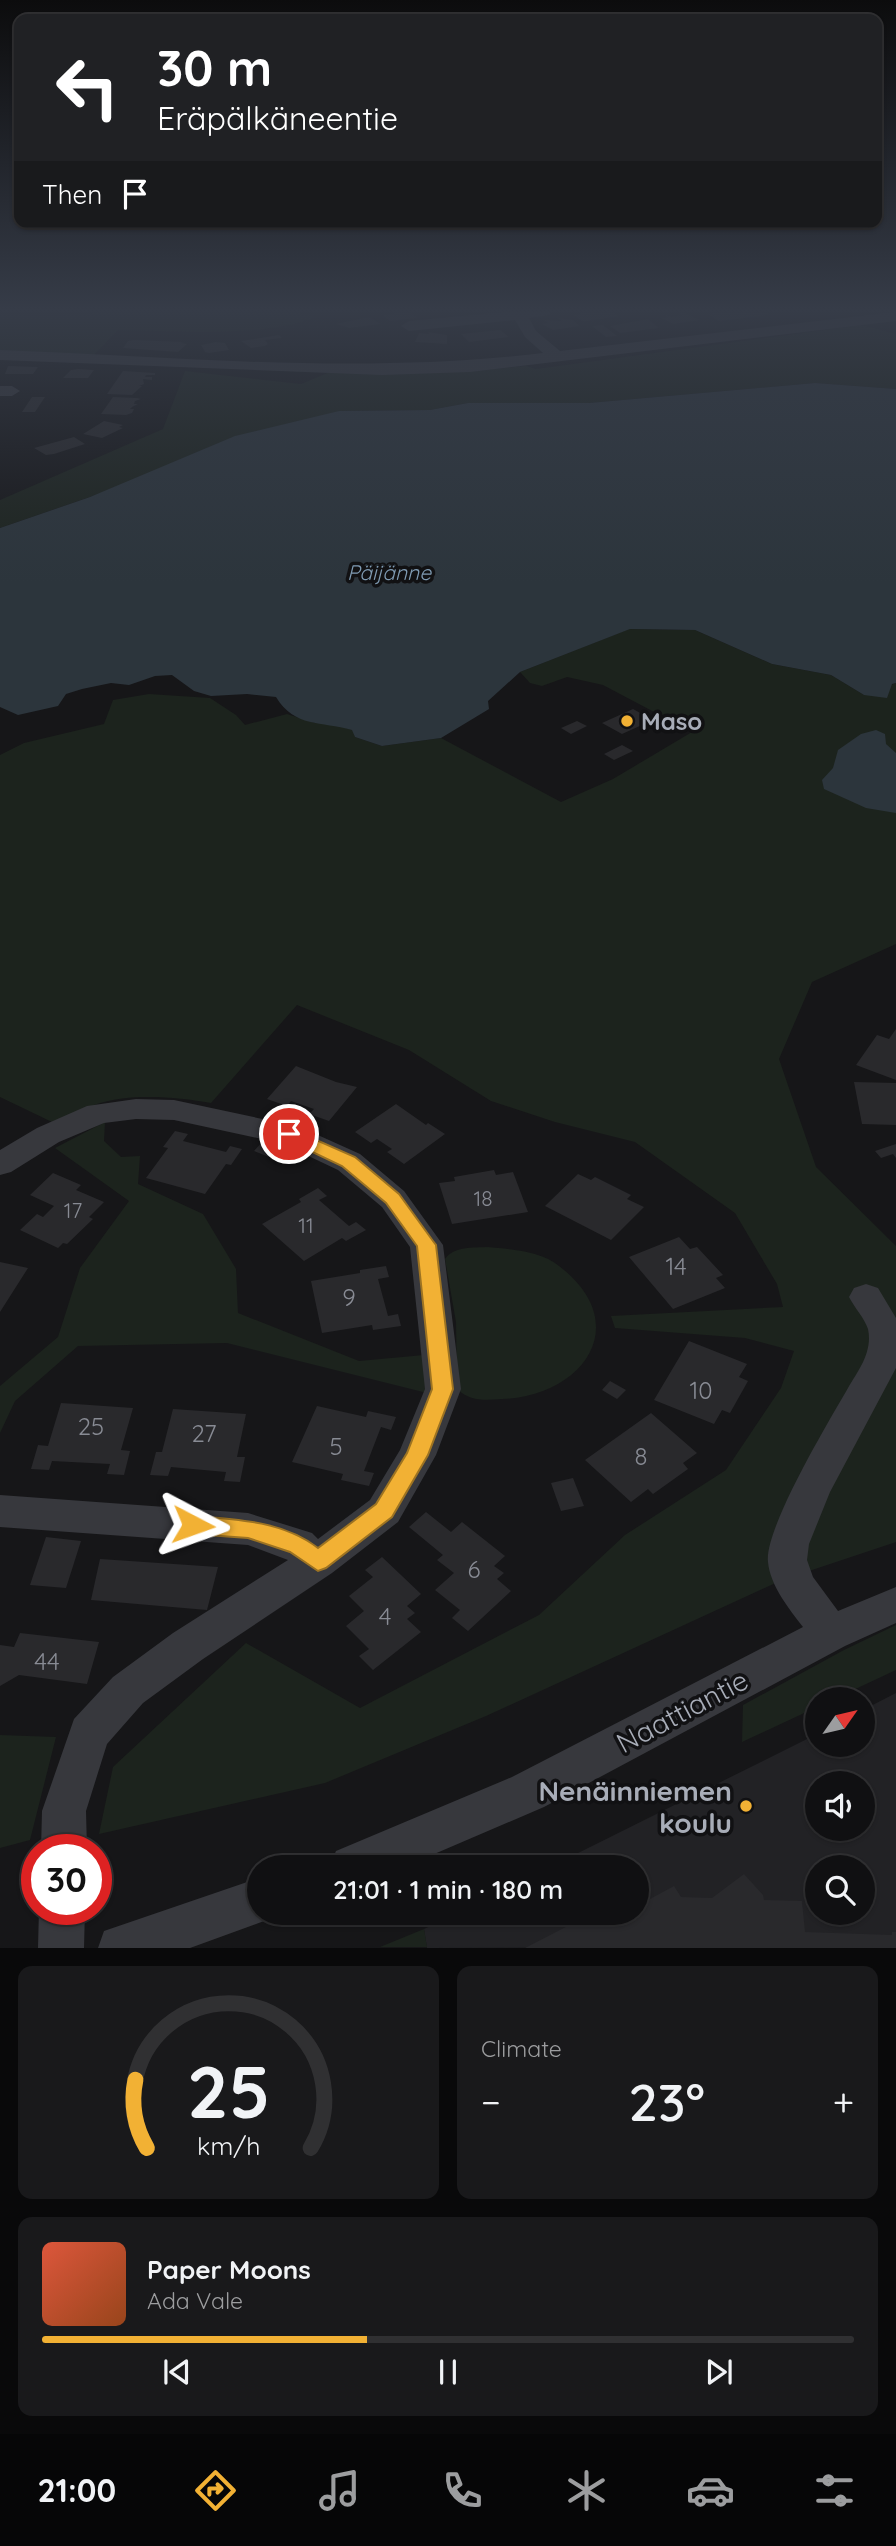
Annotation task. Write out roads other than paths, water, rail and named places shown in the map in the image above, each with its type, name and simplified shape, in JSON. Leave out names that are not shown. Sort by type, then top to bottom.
[{"type":"street","points":[[0,1164],[48,1135],[98,1113],[136,1110],[174,1110],[289,1134],[349,1162],[393,1199],[426,1245],[443,1389],[417,1455],[384,1511],[318,1561],[188,1646],[128,1690],[89,1733],[64,1811],[64,1834]]},
{"type":"street","points":[[831,1633],[800,1592],[786,1559],[794,1525],[885,1356],[885,1329],[866,1297]]},
{"type":"street","points":[[0,1511],[248,1529],[298,1545],[318,1561]]},
{"type":"street","name":"Naattiantie","points":[[380,1855],[528,1792],[831,1633],[896,1604]]},
{"type":"street","points":[[121,1948],[247,1905]]},
{"type":"street","points":[[61,1948],[62,1925]]},
{"type":"water","name":"Päijänne","points":[[468,403],[896,403],[896,683],[892,684],[887,698],[864,695],[831,675],[772,664],[695,630],[630,629],[520,672],[488,701],[489,709],[441,738],[382,746],[355,737],[352,730],[300,719],[283,707],[276,697],[247,694],[211,696],[194,691],[172,675],[155,676],[129,685],[111,683],[82,689],[66,694],[58,706],[18,715],[0,707],[0,528],[90,497],[235,436],[339,411],[430,410]]},
{"type":"water","points":[[876,730],[885,734],[886,744],[896,753],[896,813],[866,808],[824,789],[822,780],[833,768],[838,750],[861,734]]},
{"type":"place","name":"Maso","points":[[627,721]]},
{"type":"place","name":"Nenäinniemen koulu","points":[[746,1806]]}]
